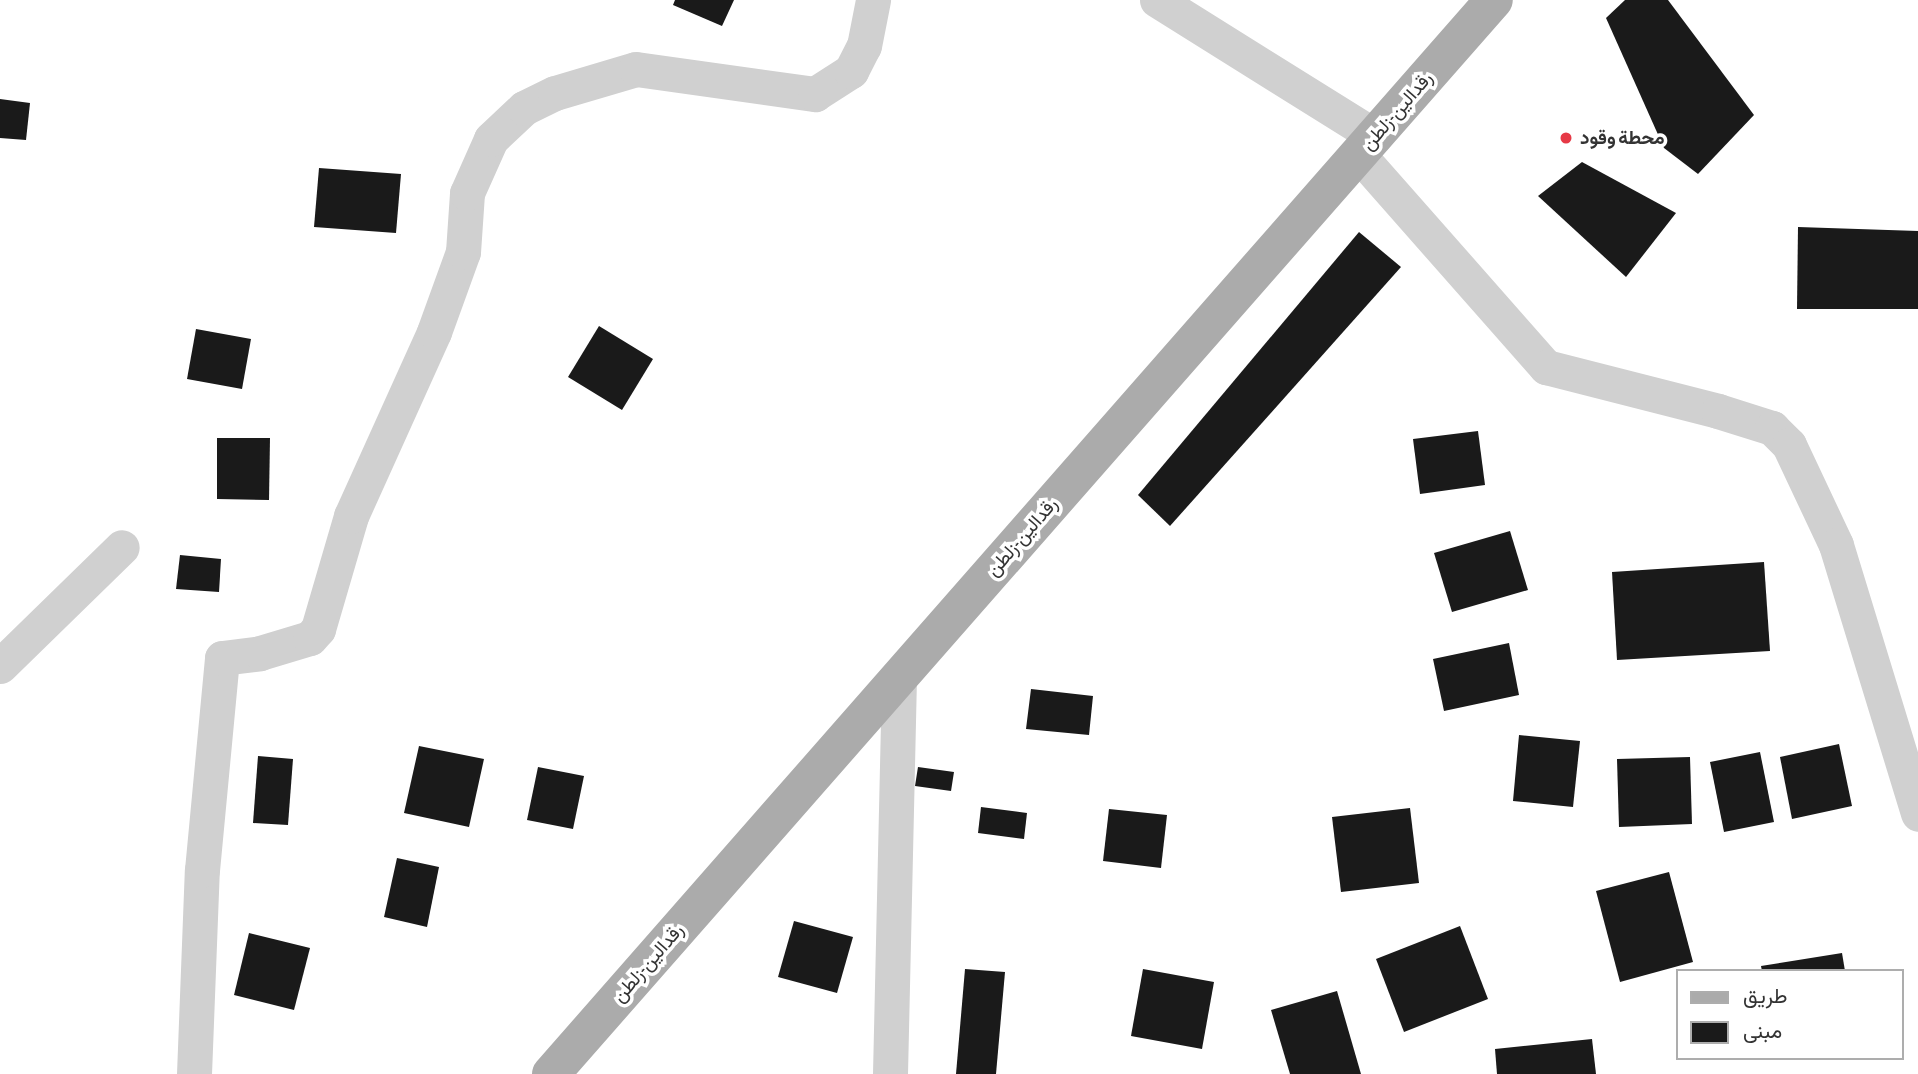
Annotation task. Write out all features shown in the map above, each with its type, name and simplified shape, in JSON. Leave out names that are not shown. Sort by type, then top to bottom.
[{"type":"main road","name":"رقدالين-زلطن","points":[[551,1074],[1494,0]]},
{"type":"street","points":[[194,1074],[202,870],[222,658],[260,653],[310,638],[318,629],[351,516],[434,332],[463,252],[467,193],[491,139],[524,108],[555,93],[636,69],[815,94],[851,71],[864,46],[873,0]]},
{"type":"street","points":[[1157,0],[1367,145],[1546,368],[1718,411],[1772,428],[1788,445],[1836,545],[1918,814]]},
{"type":"street","points":[[0,666],[122,547]]},
{"type":"street","points":[[890,1074],[899,675]]},
{"type":"building","points":[[675,0],[734,0],[722,26],[673,5]]},
{"type":"building","points":[[1625,0],[1668,0],[1754,115],[1698,174],[1664,148],[1606,18]]},
{"type":"building","points":[[0,99],[30,103],[26,140],[0,138]]},
{"type":"building","points":[[1582,162],[1676,213],[1626,277],[1538,196]]},
{"type":"building","points":[[319,168],[401,174],[396,233],[314,227]]},
{"type":"building","points":[[1798,227],[1918,231],[1918,309],[1797,309]]},
{"type":"building","points":[[1359,232],[1401,267],[1170,526],[1138,495]]},
{"type":"building","points":[[599,326],[653,359],[622,410],[568,377]]},
{"type":"building","points":[[196,329],[251,339],[242,389],[187,379]]},
{"type":"building","points":[[1478,431],[1485,485],[1420,494],[1413,439]]},
{"type":"building","points":[[217,438],[270,438],[269,500],[217,499]]},
{"type":"building","points":[[1510,531],[1528,590],[1452,612],[1434,553]]},
{"type":"building","points":[[180,555],[221,559],[219,592],[176,589]]},
{"type":"building","points":[[1764,562],[1770,651],[1617,660],[1612,572]]},
{"type":"building","points":[[1509,643],[1519,695],[1444,711],[1433,659]]},
{"type":"building","points":[[1031,689],[1093,696],[1089,735],[1026,729]]},
{"type":"building","points":[[1519,735],[1580,741],[1573,807],[1513,801]]},
{"type":"building","points":[[1839,744],[1852,806],[1792,819],[1780,757]]},
{"type":"building","points":[[419,746],[484,759],[469,827],[404,813]]},
{"type":"building","points":[[1760,752],[1774,822],[1724,832],[1710,762]]},
{"type":"building","points":[[258,756],[293,759],[288,825],[253,823]]},
{"type":"building","points":[[1690,757],[1692,824],[1619,827],[1617,759]]},
{"type":"building","points":[[538,767],[584,776],[573,829],[527,820]]},
{"type":"building","points":[[918,767],[954,772],[951,791],[915,786]]},
{"type":"building","points":[[981,807],[1027,813],[1024,839],[978,833]]},
{"type":"building","points":[[1410,808],[1419,883],[1341,892],[1332,817]]},
{"type":"building","points":[[1109,809],[1167,815],[1161,868],[1103,861]]},
{"type":"building","points":[[397,858],[439,867],[427,927],[384,917]]},
{"type":"building","points":[[1669,872],[1693,962],[1620,982],[1596,891]]},
{"type":"building","points":[[794,921],[853,937],[837,993],[778,977]]},
{"type":"building","points":[[1460,926],[1488,999],[1404,1032],[1376,959]]},
{"type":"building","points":[[249,933],[310,948],[294,1010],[234,995]]},
{"type":"building","points":[[1842,953],[1845,969],[1762,969],[1761,966]]},
{"type":"building","points":[[965,969],[1005,972],[996,1074],[956,1074]]},
{"type":"building","points":[[1143,969],[1214,982],[1202,1049],[1131,1036]]},
{"type":"building","points":[[1337,991],[1361,1074],[1290,1074],[1271,1010]]},
{"type":"building","points":[[1592,1039],[1596,1074],[1497,1074],[1495,1049]]},
{"type":"place","name":"محطة وقود","points":[[1566,138]]}]
